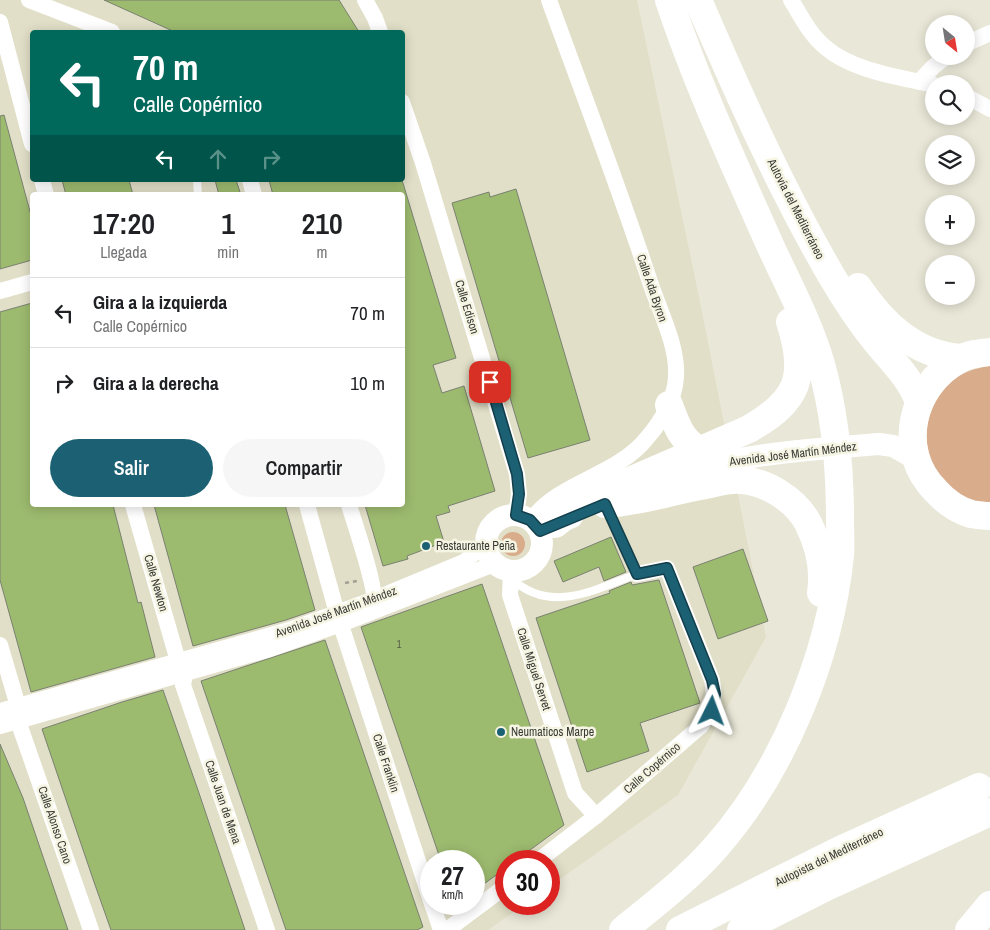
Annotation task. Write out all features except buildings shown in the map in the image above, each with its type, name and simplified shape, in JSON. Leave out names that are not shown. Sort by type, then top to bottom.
[{"type":"highway","points":[[623,930],[665,896],[716,847],[749,804],[777,757],[800,706],[818,659],[831,607],[840,554],[840,476],[829,402],[821,364],[808,328],[718,126],[693,65],[670,0]]},
{"type":"highway","name":"Autovía del Mediterráneo","points":[[698,0],[748,113],[790,200],[831,275],[854,312],[909,380],[915,413]]},
{"type":"highway","name":"Autovía del Mediterráneo","points":[[718,0],[793,167],[833,246],[867,300],[891,327],[914,345],[930,352],[961,358]]},
{"type":"highway","points":[[535,523],[576,507],[595,496],[749,430],[769,418],[784,405],[794,391],[798,376],[798,356],[793,333],[741,205],[718,126]]},
{"type":"highway","points":[[990,352],[961,358],[945,369],[930,384],[915,413],[911,436],[916,459],[927,483],[946,501],[969,513],[990,516]]},
{"type":"highway","points":[[669,405],[681,436],[688,444],[699,450]]},
{"type":"highway","points":[[605,504],[631,502],[686,488],[739,480],[760,484],[783,496],[803,513],[818,543],[822,564],[822,584],[818,611],[818,659]]},
{"type":"highway","name":"Autopista del Mediterráneo","points":[[680,930],[840,850],[979,786]]},
{"type":"highway","name":"Autopista del Mediterráneo","points":[[741,930],[826,887],[990,812]]},
{"type":"highway","points":[[969,930],[990,905]]},
{"type":"street","points":[[29,0],[107,30]]},
{"type":"street","points":[[365,0],[379,30]]},
{"type":"street","name":"Calle Ada Byron","points":[[535,523],[549,500],[623,458],[647,439],[669,405],[676,378],[673,350],[550,0]]},
{"type":"street","points":[[791,0],[808,28],[824,47],[837,56],[876,71],[925,83]]},
{"type":"street","points":[[0,22],[30,136]]},
{"type":"street","points":[[975,40],[990,33]]},
{"type":"street","points":[[975,101],[990,109]]},
{"type":"street","name":"Calle Edison","points":[[405,111],[423,163],[517,474],[519,494],[535,523]]},
{"type":"street","points":[[0,291],[30,283]]},
{"type":"street","name":"Avenida José Martín Méndez","points":[[870,445],[902,432],[915,413]]},
{"type":"street","name":"Avenida José Martín Méndez","points":[[535,523],[605,504],[685,473],[753,457],[870,445],[893,446],[916,459]]},
{"type":"street","name":"Calle Newton","points":[[135,507],[182,667]]},
{"type":"street","name":"Calle Franklin","points":[[307,507],[339,619],[420,866]]},
{"type":"street","points":[[350,507],[375,599],[372,608],[364,616]]},
{"type":"street","points":[[498,520],[535,523],[542,548],[534,563],[528,568],[505,571],[486,551],[485,544],[491,526],[498,520]]},
{"type":"street","name":"Avenida José Martín Méndez","points":[[182,667],[270,649],[339,619],[375,599],[464,562],[485,544]]},
{"type":"street","name":"Calle Copérnico","points":[[552,850],[596,816],[701,726],[712,711],[715,694],[712,680],[667,568],[637,574]]},
{"type":"street","name":"Avenida José Martín Méndez","points":[[0,719],[182,667],[290,630],[339,619],[364,616],[505,571]]},
{"type":"street","name":"Calle Miguel Servet","points":[[505,571],[510,595],[575,793],[596,816]]},
{"type":"street","name":"Calle Alonso Cano","points":[[0,645],[18,713],[91,930]]},
{"type":"street","name":"Calle Juan de Mena","points":[[182,667],[183,685],[267,930]]},
{"type":"street","name":"Avenida José Martín Méndez","points":[[0,711],[18,713]]},
{"type":"street","name":"Avenida José Martín Méndez","points":[[0,726],[18,713]]},
{"type":"street","points":[[448,930],[495,894]]},
{"type":"street","name":"Calle Franklin","points":[[436,915],[440,930]]},
{"type":"lane","points":[[505,571],[517,584],[536,593],[553,598],[586,593],[637,574],[605,504]]},
{"type":"path","points":[[330,587],[370,578]]},
{"type":"shaded area","points":[[0,0],[637,0],[701,307],[766,637],[678,795],[560,879],[560,850],[495,850],[495,915],[509,915],[488,930],[0,930]]},
{"type":"shaded area","points":[[990,366],[990,506],[964,499],[949,488],[938,475],[931,460],[927,444],[927,427],[939,395],[951,382],[964,373]]},
{"type":"shaded area","points":[[513,532],[518,533],[524,539],[524,549],[518,555],[513,556],[508,555],[502,549],[501,544],[502,539],[508,533]]},
{"type":"place","name":"Restaurante Peña","points":[[426,546]]},
{"type":"place","name":"Neumaticos Marpe","points":[[501,732]]},
{"type":"route","points":[[490,382],[517,474],[519,494],[516,515],[530,520],[540,531],[605,504],[637,574],[667,568],[712,680],[715,694],[712,711]]}]
